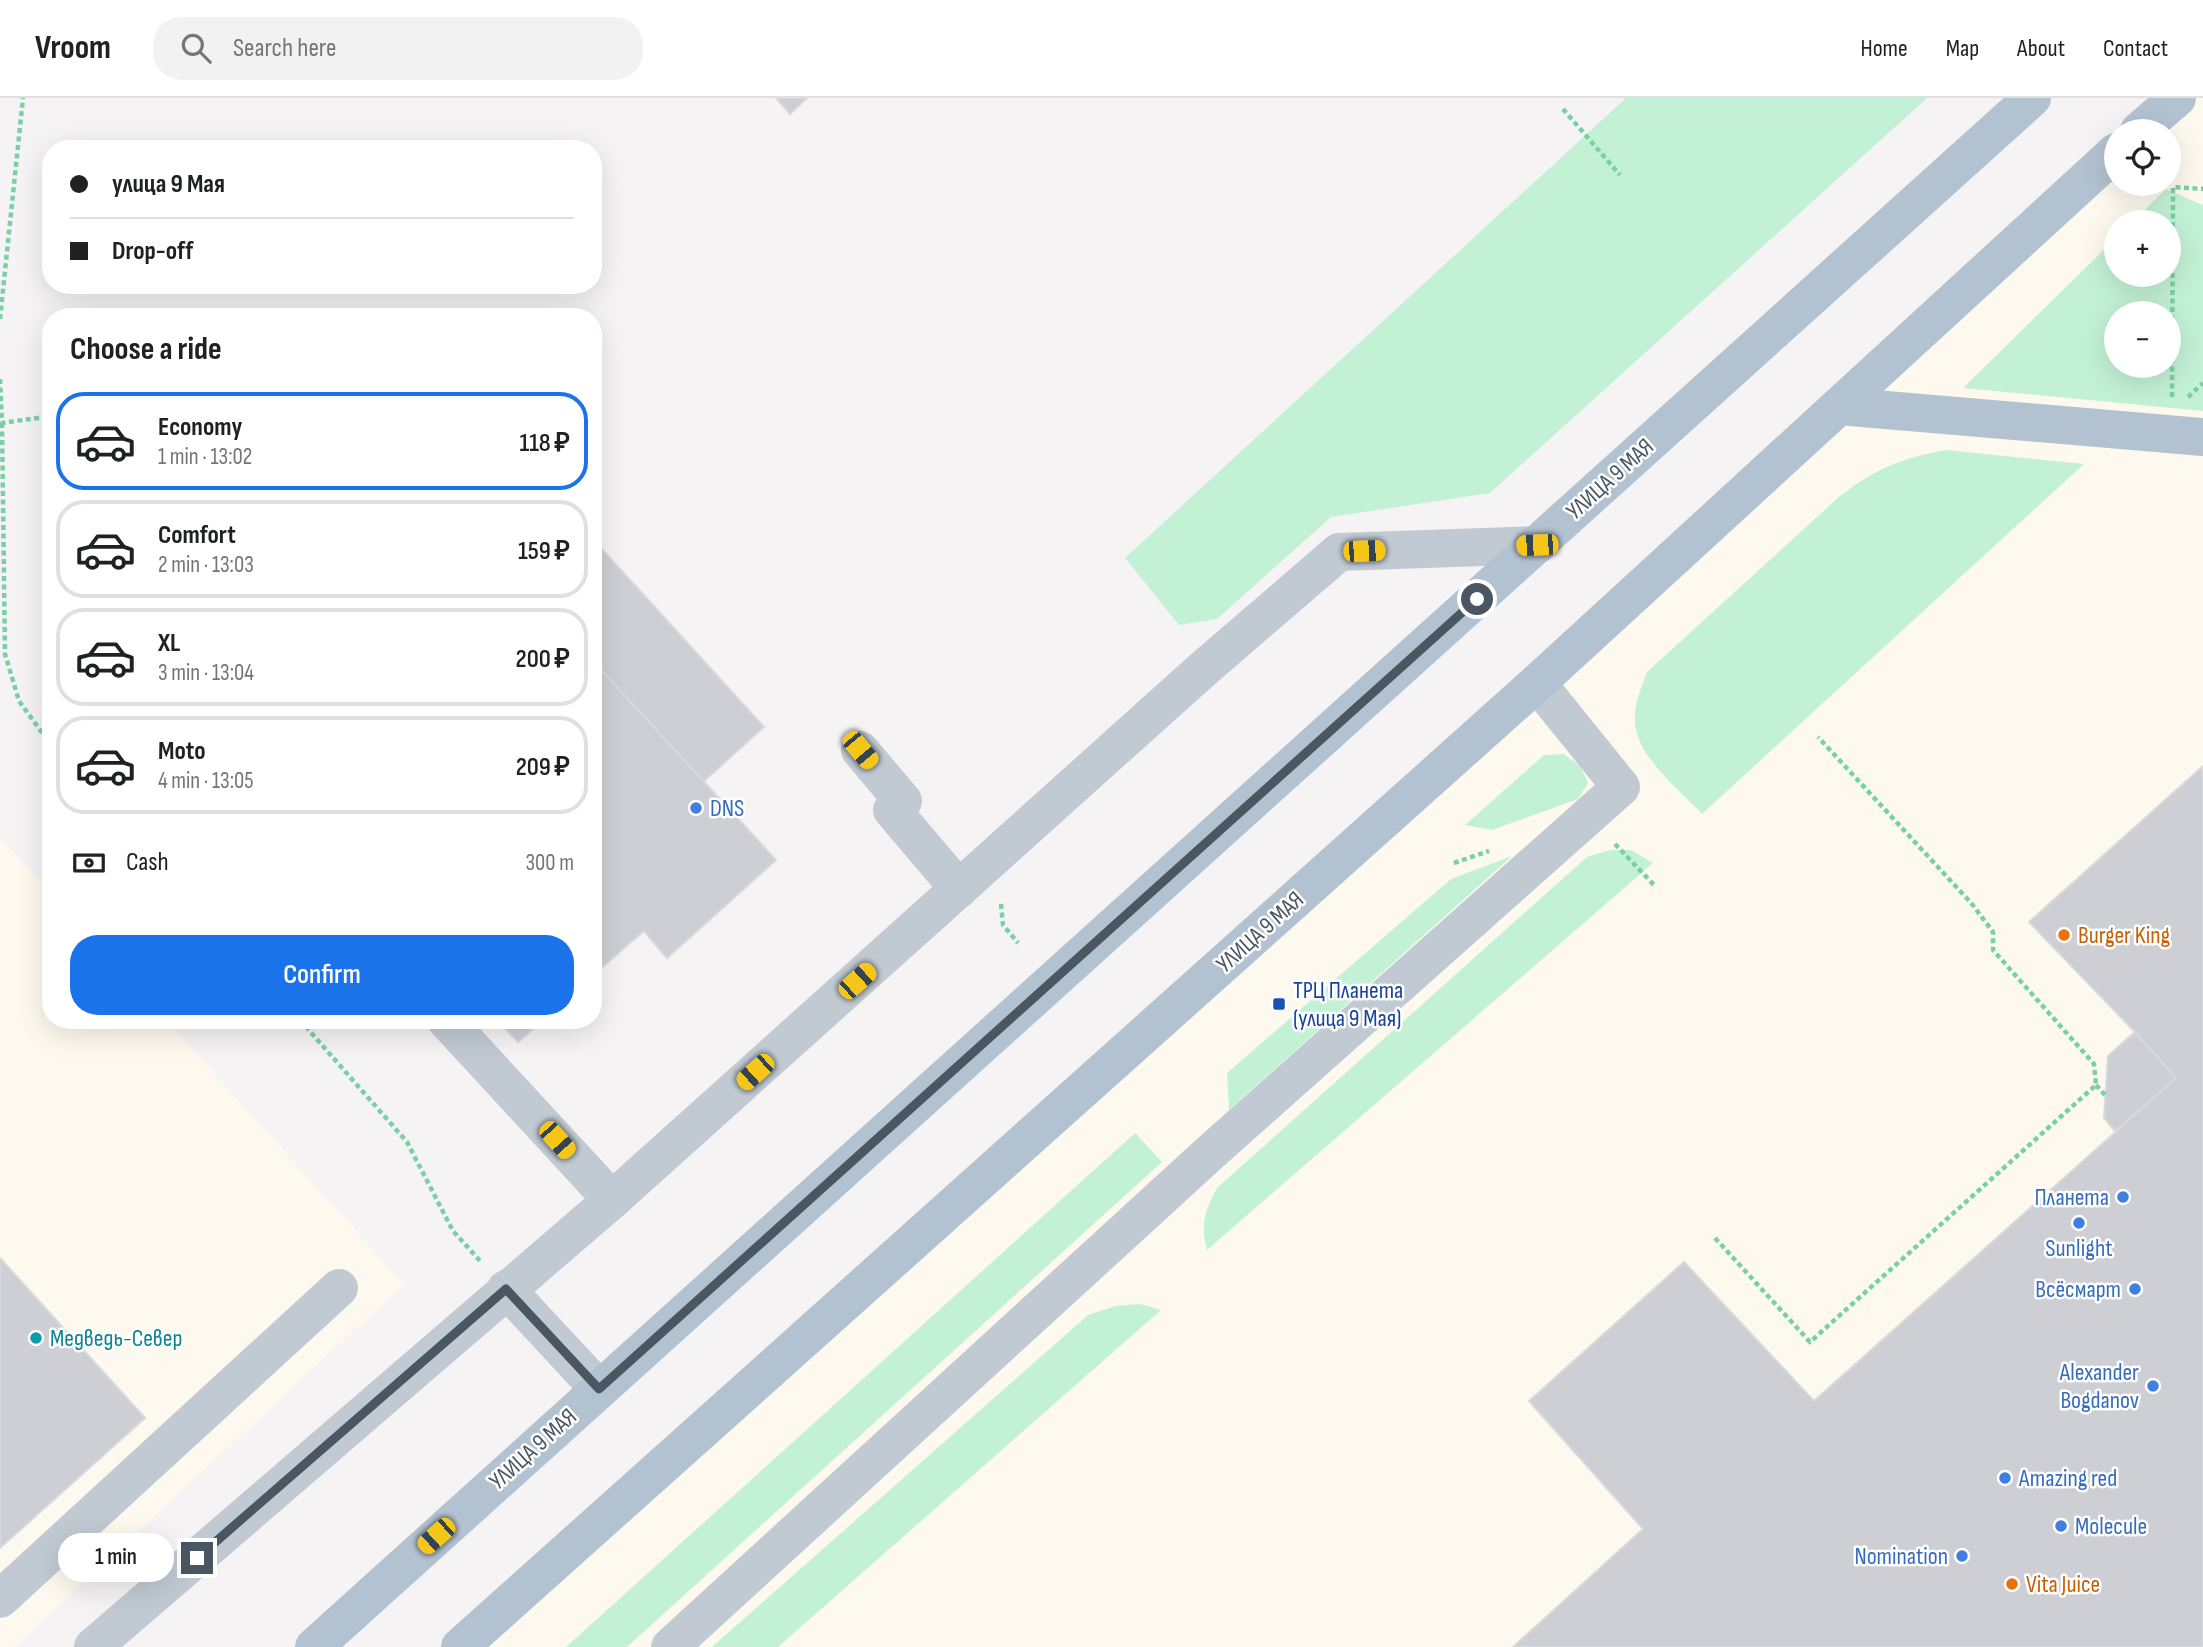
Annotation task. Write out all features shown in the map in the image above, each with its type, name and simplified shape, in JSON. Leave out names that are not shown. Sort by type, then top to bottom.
[{"type":"main road","name":"УЛИЦА 9 МАЯ","points":[[314,1647],[2032,98]]},
{"type":"main road","points":[[2153,119],[2177,98]]},
{"type":"main road","name":"УЛИЦА 9 МАЯ","points":[[460,1647],[1537,683],[2104,163]]},
{"type":"main road","points":[[1839,406],[2203,438]]},
{"type":"lane","points":[[93,1647],[612,1200],[1201,671],[1339,552],[1537,545]]},
{"type":"lane","points":[[670,1647],[1212,1151],[1621,787],[1537,683]]},
{"type":"lane","points":[[860,750],[903,801],[892,810],[959,889]]},
{"type":"lane","points":[[454,1029],[612,1200]]},
{"type":"lane","points":[[0,1599],[339,1288]]},
{"type":"lane","points":[[506,1289],[599,1389]]},
{"type":"path","points":[[0,319],[23,98]]},
{"type":"path","points":[[1563,109],[1620,175]]},
{"type":"path","points":[[2172,399],[2174,187],[2203,189]]},
{"type":"path","points":[[0,379],[5,653],[19,701],[42,733]]},
{"type":"path","points":[[2,423],[42,417]]},
{"type":"path","points":[[1818,737],[1972,904],[1993,933],[1993,950],[2094,1064],[2096,1085],[2105,1095]]},
{"type":"path","points":[[308,1029],[407,1142],[453,1231],[506,1289]]},
{"type":"path","points":[[1715,1238],[1810,1342],[2096,1085]]},
{"type":"shaded area","points":[[2177,98],[2203,98],[2203,1647],[460,1647],[2104,163],[2104,196],[2181,196],[2181,119],[2153,119]]},
{"type":"shaded area","points":[[0,837],[42,883],[42,1029],[174,1029],[404,1284],[14,1647],[0,1647]]},
{"type":"green space","points":[[1626,98],[1927,98],[1490,493],[1331,517],[1217,619],[1179,625],[1125,558]]},
{"type":"green space","points":[[2181,195],[2203,205],[2203,411],[1963,388],[2104,250],[2104,287],[2181,287],[2181,210],[2144,210],[2159,196]]},
{"type":"green space","points":[[1947,450],[2084,464],[1702,814],[1658,769],[1640,742],[1635,714],[1647,672],[1840,496],[1890,465]]},
{"type":"green space","points":[[1564,754],[1581,767],[1588,783],[1578,799],[1492,830],[1465,825],[1544,755]]},
{"type":"green space","points":[[1610,850],[1631,850],[1653,863],[1207,1250],[1205,1218],[1217,1188],[1587,857]]},
{"type":"green space","points":[[1512,856],[1229,1110],[1227,1073],[1451,879]]},
{"type":"green space","points":[[1135,1133],[1162,1162],[627,1647],[566,1647]]},
{"type":"green space","points":[[1140,1304],[1161,1310],[778,1647],[712,1647],[1088,1315],[1115,1306]]},
{"type":"building","points":[[776,98],[807,98],[790,114]]},
{"type":"building","points":[[602,549],[764,727],[703,782],[602,671]]},
{"type":"building","points":[[602,671],[776,860],[667,958],[644,931],[602,967]]},
{"type":"building","name":"Планета","points":[[2203,766],[2203,1647],[1513,1647],[1643,1529],[1529,1401],[1684,1262],[1814,1401],[2176,1078],[2029,922]]},
{"type":"building","points":[[506,1029],[533,1029],[518,1042]]},
{"type":"building","points":[[2135,1032],[2176,1078],[2115,1131],[2104,1118],[2108,1056]]},
{"type":"building","name":"Медведь-Север","points":[[0,1258],[145,1418],[0,1548]]},
{"type":"place","name":"DNS","points":[[696,808]]},
{"type":"place","name":"Burger King","points":[[2064,935]]},
{"type":"place","name":"ТРЦ Планета (улица 9 Мая)","points":[[1279,1004]]},
{"type":"place","name":"Планета","points":[[2123,1197]]},
{"type":"place","name":"Sunlight","points":[[2079,1223]]},
{"type":"place","name":"Всёсмарт","points":[[2135,1289]]},
{"type":"place","name":"Медведь-Север","points":[[36,1338]]},
{"type":"place","name":"Alexander Bogdanov","points":[[2153,1386]]},
{"type":"place","name":"Amazing red","points":[[2005,1478]]},
{"type":"place","name":"Molecule","points":[[2061,1526]]},
{"type":"place","name":"Nomination","points":[[1962,1556]]},
{"type":"place","name":"Vita Juice","points":[[2012,1584]]},
{"type":"route","points":[[197,1558],[506,1289],[599,1389],[1477,599]]}]
